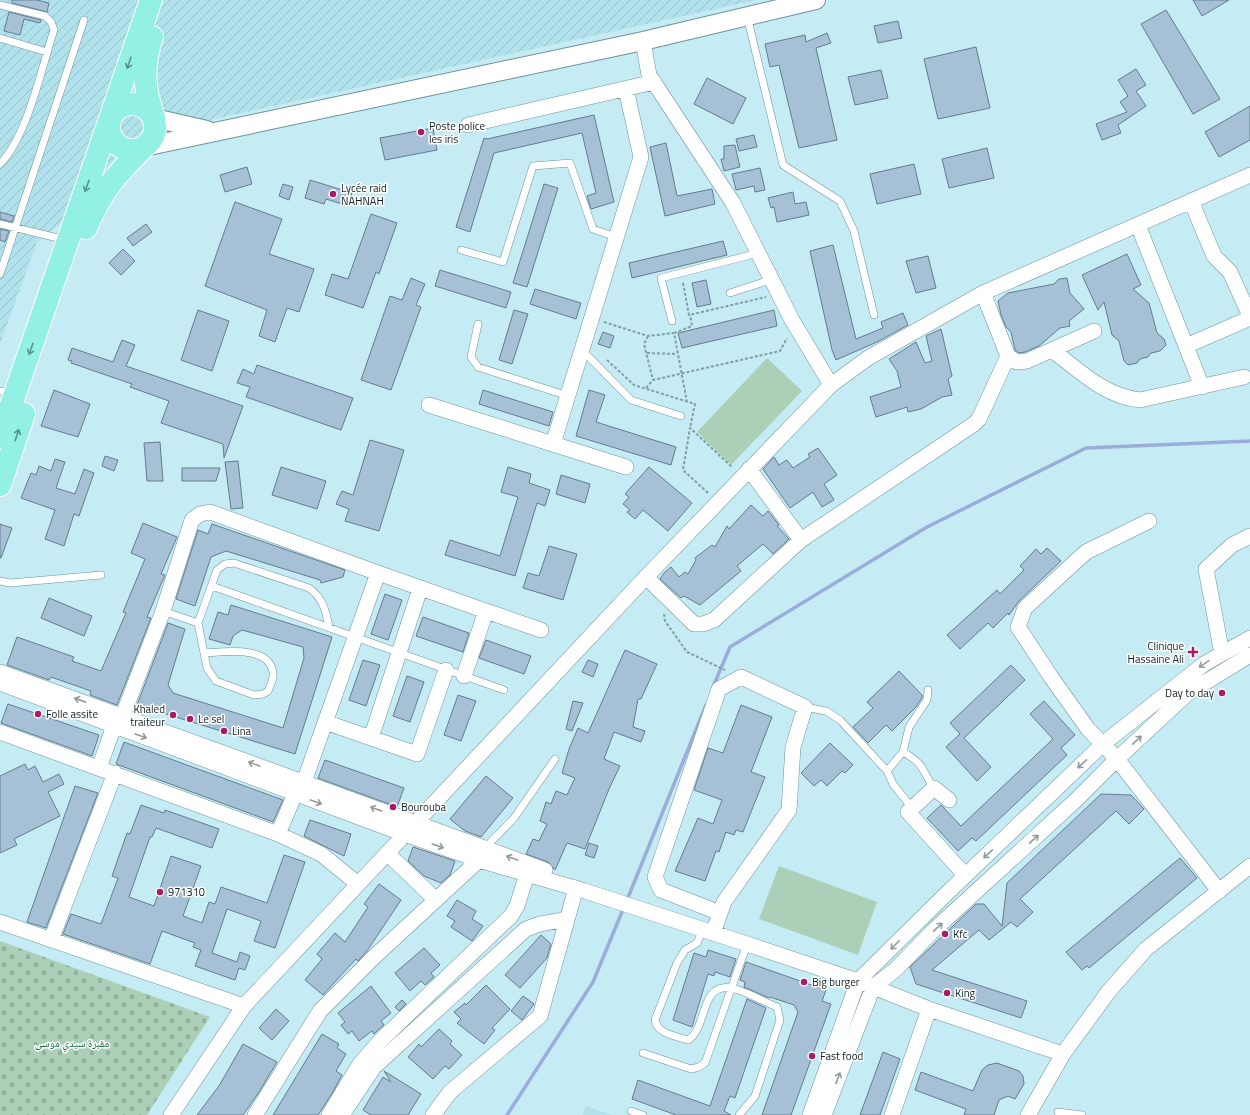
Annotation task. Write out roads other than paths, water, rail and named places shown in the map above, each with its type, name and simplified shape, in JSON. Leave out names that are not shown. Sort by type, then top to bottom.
[{"type":"highway","points":[[0,437],[7,399],[68,241],[151,0]]},
{"type":"highway","points":[[0,485],[4,462],[84,232],[95,207],[110,182],[150,142],[154,134],[156,126],[147,98],[145,85],[145,64],[149,44],[165,0]]},
{"type":"highway","points":[[144,147],[136,150],[128,150],[120,147],[110,136],[108,128],[110,120],[119,107],[126,104],[135,103],[143,106],[154,118]]},
{"type":"street","points":[[144,147],[644,41],[816,0]]},
{"type":"street","points":[[644,41],[649,75],[733,203],[770,280],[831,385]]},
{"type":"street","points":[[468,125],[654,82]]},
{"type":"street","points":[[553,444],[641,157],[626,88]]},
{"type":"street","points":[[154,118],[195,129],[220,132]]},
{"type":"street","points":[[171,1115],[244,1006],[646,577],[831,385],[868,358],[983,293],[1250,175]]},
{"type":"street","points":[[1186,346],[1250,317],[1230,272],[1223,263],[1214,256],[1191,201]]},
{"type":"street","points":[[1138,225],[1202,387]]},
{"type":"street","points":[[983,293],[1008,356],[1016,362],[1027,361],[1094,331]]},
{"type":"street","points":[[1052,350],[1107,391],[1123,398],[1140,400],[1244,378]]},
{"type":"street","points":[[646,577],[694,624],[703,624],[714,620],[801,540],[974,424],[979,419],[1008,356]]},
{"type":"street","points":[[429,405],[626,467]]},
{"type":"street","points":[[745,473],[801,540]]},
{"type":"street","points":[[99,768],[163,612],[192,520],[200,514],[210,512],[420,589],[541,630]]},
{"type":"street","points":[[1149,521],[1086,552],[1025,608],[1018,627],[1051,677],[1088,728],[1104,743],[1117,759],[1219,891]]},
{"type":"street","points":[[1222,654],[1206,568],[1232,545],[1250,536]]},
{"type":"street","points":[[278,834],[299,788],[325,722],[378,573]]},
{"type":"street","points":[[371,738],[398,652],[420,589]]},
{"type":"street","points":[[464,676],[486,611]]},
{"type":"street","points":[[810,1115],[858,981],[965,875],[1104,743],[1204,664],[1250,638]]},
{"type":"street","points":[[824,1115],[873,987],[895,970],[934,930],[1075,801],[1117,759],[1188,693],[1250,655]]},
{"type":"street","points":[[325,722],[417,754],[446,670]]},
{"type":"street","points":[[0,672],[118,720],[299,788],[404,834],[567,878],[581,889]]},
{"type":"street","points":[[708,931],[720,913],[724,902],[789,810],[794,746],[805,707],[741,677],[719,689],[655,877],[661,890],[720,913]]},
{"type":"street","points":[[0,683],[118,720]]},
{"type":"street","points":[[0,732],[278,834],[321,854],[358,884]]},
{"type":"street","points":[[52,940],[115,773]]},
{"type":"street","points":[[299,788],[416,823],[527,874],[581,889],[858,981],[929,1009],[1063,1054]]},
{"type":"street","points":[[949,800],[934,788],[908,812],[965,875]]},
{"type":"street","points":[[387,853],[436,900]]},
{"type":"street","points":[[256,1115],[320,1011],[482,854]]},
{"type":"street","points":[[1028,1115],[1063,1054],[1109,991],[1146,949],[1250,866]]},
{"type":"street","points":[[329,1115],[359,1066],[380,1041],[511,916],[517,906],[527,874]]},
{"type":"street","points":[[433,1115],[450,1092],[540,1016],[568,919],[581,889]]},
{"type":"street","points":[[342,1115],[374,1067],[526,929],[540,924],[568,919]]},
{"type":"street","points":[[0,922],[244,1006]]},
{"type":"street","points":[[892,1115],[929,1009]]},
{"type":"lane","points":[[0,5],[44,16],[51,22],[54,30],[20,135],[8,156],[0,164]]},
{"type":"lane","points":[[747,16],[783,165],[840,201],[854,231],[874,315]]},
{"type":"lane","points":[[0,274],[84,20]]},
{"type":"lane","points":[[0,38],[47,52]]},
{"type":"lane","points":[[461,250],[503,262],[533,166],[570,163],[593,229],[616,237]]},
{"type":"lane","points":[[0,224],[68,241]]},
{"type":"lane","points":[[672,321],[661,278],[758,253]]},
{"type":"lane","points":[[730,293],[770,280]]},
{"type":"lane","points":[[478,324],[471,357],[478,367],[568,396]]},
{"type":"lane","points":[[582,350],[631,400],[681,416]]},
{"type":"lane","points":[[204,653],[238,651],[266,658],[271,664],[273,674],[268,691],[263,694],[254,695],[216,681],[207,668],[204,653],[198,623],[217,570],[225,564],[234,563],[309,588],[317,593],[325,606],[329,627]]},
{"type":"lane","points":[[0,581],[10,583],[101,576]]},
{"type":"lane","points":[[212,586],[504,690]]},
{"type":"lane","points":[[163,612],[198,623]]},
{"type":"lane","points":[[887,771],[903,752],[909,727],[927,700],[928,690]]},
{"type":"lane","points":[[805,707],[826,711],[840,720],[887,771],[893,784],[912,808]]},
{"type":"lane","points":[[903,752],[921,764],[934,788]]},
{"type":"lane","points":[[482,854],[514,818],[555,759]]},
{"type":"lane","points":[[708,931],[697,944],[685,950],[676,963],[655,1020],[656,1026],[660,1030],[688,1040],[697,1031],[708,999],[712,992],[731,988],[777,1007],[780,1020],[754,1096],[739,1115]]},
{"type":"lane","points":[[643,1053],[691,1069],[699,1067],[705,1063],[747,944]]},
{"type":"lane","points":[[631,1111],[643,1115]]},
{"type":"lane","points":[[1058,1112],[1082,1115]]},
{"type":"waterway","points":[[713,687],[730,647],[927,527],[1086,448],[1250,441]]},
{"type":"waterway","points":[[627,900],[706,705]]},
{"type":"waterway","points":[[507,1115],[593,982],[624,907]]},
{"type":"place","name":"Poste police les iris","points":[[421,132]]},
{"type":"place","name":"Lycée raid NAHNAH","points":[[333,194]]},
{"type":"place","name":"Clinique Hassaine Ali","points":[[1193,652]]},
{"type":"place","name":"Day to day","points":[[1222,693]]},
{"type":"place","name":"Folle assite","points":[[38,714]]},
{"type":"place","name":"Khaled traiteur","points":[[173,715]]},
{"type":"place","name":"Le sel","points":[[190,719]]},
{"type":"place","name":"Lina","points":[[224,731]]},
{"type":"place","name":"Bourouba","points":[[393,807]]},
{"type":"place","name":"971310","points":[[160,892]]},
{"type":"place","name":"Kfc","points":[[945,934]]},
{"type":"place","name":"Big burger","points":[[804,982]]},
{"type":"place","name":"King","points":[[947,993]]},
{"type":"place","name":"Fast food","points":[[812,1056]]},
{"type":"park label","name":"مقبرة سيدي موسى","points":[[72,1043]]}]
